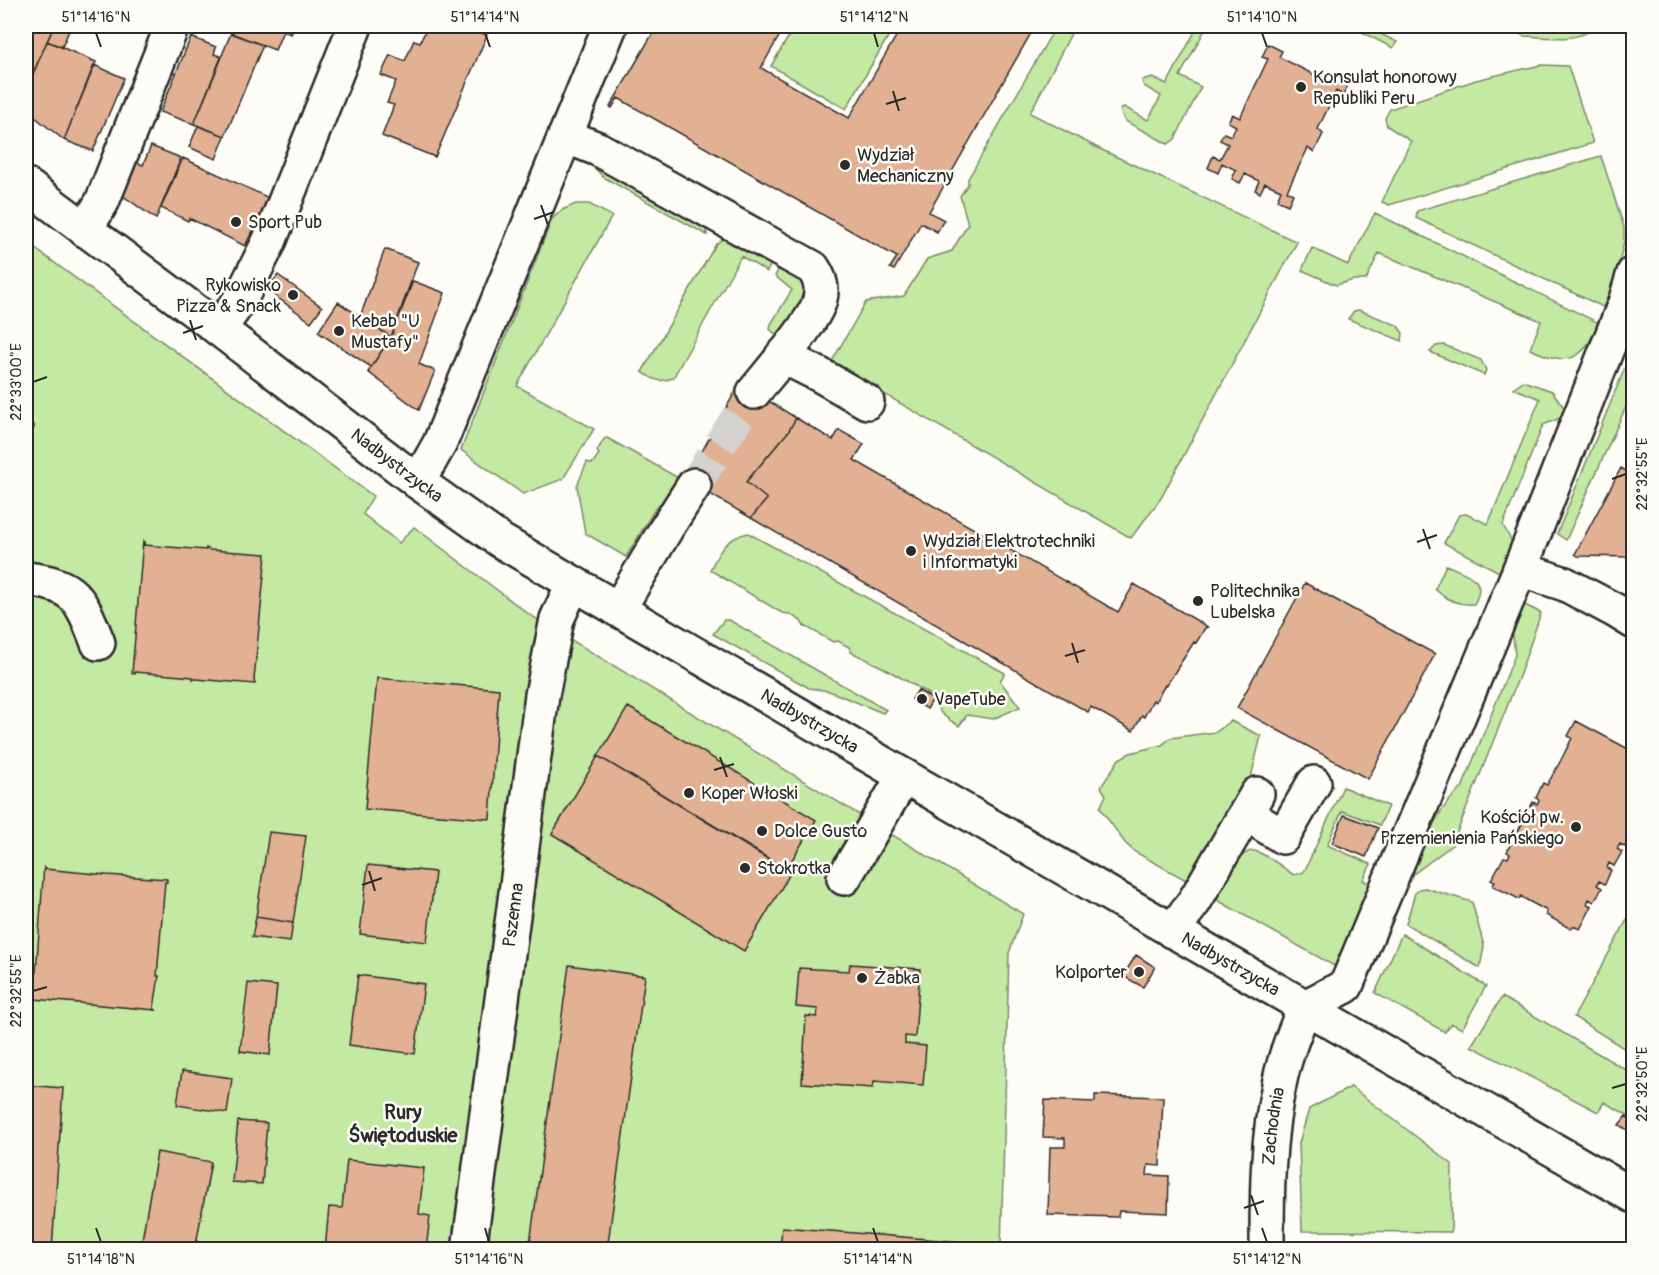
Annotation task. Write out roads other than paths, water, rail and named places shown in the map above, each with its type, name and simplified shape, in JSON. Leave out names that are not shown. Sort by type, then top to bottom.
[{"type":"street","points":[[85,230],[102,202],[172,26]]},
{"type":"street","points":[[219,329],[240,300],[269,242],[355,26]]},
{"type":"street","points":[[418,482],[440,443],[610,26]]},
{"type":"street","points":[[565,136],[598,149],[813,268],[821,280],[820,300],[808,321],[754,392]]},
{"type":"street","name":"Nadbystrzycka","points":[[26,185],[418,482],[501,541],[1634,1197]]},
{"type":"street","points":[[1305,1006],[1346,986],[1520,569],[1631,294]]},
{"type":"street","points":[[782,356],[867,402]]},
{"type":"street","points":[[618,610],[694,485]]},
{"type":"street","points":[[1520,569],[1565,584],[1634,622]]},
{"type":"street","points":[[26,579],[46,581],[61,587],[82,604],[98,643]]},
{"type":"street","name":"Pszenna","points":[[469,1250],[542,695],[557,619],[573,584]]},
{"type":"street","points":[[844,878],[904,776]]},
{"type":"street","points":[[1172,931],[1194,902],[1252,804],[1283,837],[1314,783]]},
{"type":"street","name":"Zachodnia","points":[[1267,1250],[1267,1180],[1272,1122],[1279,1083],[1291,1040],[1305,1006]]},
{"type":"tunnel","points":[[694,485],[754,392]]},
{"type":"place","name":"Konsulat honorowy Republiki Peru","points":[[1301,87]]},
{"type":"place","name":"Wydział Mechaniczny","points":[[845,165]]},
{"type":"place","name":"Sport Pub","points":[[236,222]]},
{"type":"place","name":"Rykowisko Pizza & Snack","points":[[293,295]]},
{"type":"place","name":"Kebab \"U Mustafy\"","points":[[339,331]]},
{"type":"place","name":"Wydział Elektrotechniki i Informatyki","points":[[911,551]]},
{"type":"place","name":"Politechnika Lubelska","points":[[1198,601]]},
{"type":"place","name":"VapeTube","points":[[922,699]]},
{"type":"place","name":"Koper Włoski","points":[[689,793]]},
{"type":"place","name":"Kościół pw. Przemienienia Pańskiego","points":[[1576,827]]},
{"type":"place","name":"Dolce Gusto","points":[[762,831]]},
{"type":"place","name":"Stokrotka","points":[[745,868]]},
{"type":"place","name":"Kolporter","points":[[1139,972]]},
{"type":"place","name":"Żabka","points":[[862,978]]},
{"type":"district","name":"Rury Świętoduskie","points":[[403,1124]]}]
